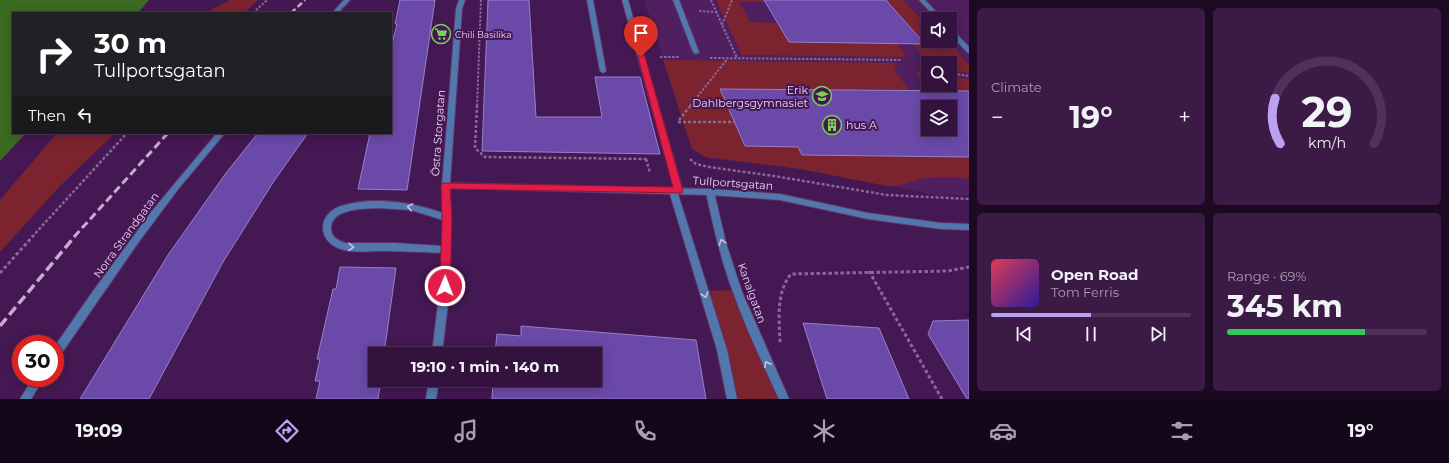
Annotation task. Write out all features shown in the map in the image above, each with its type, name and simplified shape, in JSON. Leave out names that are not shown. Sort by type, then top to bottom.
[{"type":"street","points":[[336,12],[347,0]]},
{"type":"street","name":"Östra Storgatan","points":[[457,0],[459,9]]},
{"type":"street","name":"Östra Storgatan","points":[[438,347],[445,286],[447,218],[446,186],[459,9],[462,0]]},
{"type":"street","points":[[590,0],[603,71]]},
{"type":"street","points":[[625,0],[676,191],[722,350],[732,399]]},
{"type":"street","points":[[676,0],[696,52]]},
{"type":"street","points":[[922,0],[933,12]]},
{"type":"street","points":[[957,37],[969,50]]},
{"type":"street","name":"Norra Strandgatan","points":[[64,341],[149,222],[220,134]]},
{"type":"street","name":"Tullportsgatan","points":[[446,186],[710,192],[780,197],[868,216],[942,226],[969,227]]},
{"type":"street","name":"Kanalgatan","points":[[710,192],[714,214],[737,290],[762,354],[784,399]]},
{"type":"street","points":[[446,250],[394,247],[345,247],[338,245],[328,238],[326,234],[326,227],[329,220],[339,211],[356,207],[406,206],[447,218]]},
{"type":"street","points":[[25,399],[33,387]]},
{"type":"street","points":[[431,399],[433,387]]},
{"type":"path","points":[[254,12],[267,0]]},
{"type":"path","points":[[481,0],[475,148],[485,157],[652,159]]},
{"type":"path","points":[[711,0],[737,58]]},
{"type":"path","points":[[722,25],[732,0]]},
{"type":"path","points":[[641,57],[685,57]]},
{"type":"path","points":[[706,58],[902,60]]},
{"type":"path","points":[[728,58],[678,122],[734,122]]},
{"type":"path","points":[[957,74],[969,76]]},
{"type":"path","points":[[0,272],[125,134]]},
{"type":"path","points":[[687,152],[690,159],[696,164],[709,167],[774,176],[887,195],[969,199]]},
{"type":"path","points":[[779,344],[781,339],[779,309],[784,281],[791,274],[869,271],[948,271],[969,267]]},
{"type":"path","points":[[869,271],[942,399]]},
{"type":"shaded area","points":[[0,0],[149,0],[139,12],[12,12],[12,134],[25,134],[0,161]]},
{"type":"shaded area","points":[[230,0],[258,0],[245,12],[207,12]]},
{"type":"shaded area","name":"Erik Dahlbergsgymnasiet","points":[[644,0],[969,0],[969,195],[936,195],[800,169],[752,162],[711,159],[692,149]]},
{"type":"shaded area","points":[[716,0],[764,0],[765,2],[739,2],[750,22],[777,23],[789,42],[897,44],[906,55],[905,57],[742,55]]},
{"type":"shaded area","points":[[887,0],[903,0],[921,19],[921,38]]},
{"type":"shaded area","points":[[921,43],[921,48],[954,48],[969,65],[969,73],[957,72],[957,56],[923,56],[913,44]]},
{"type":"shaded area","points":[[663,60],[899,63],[894,69],[909,90],[720,89],[745,146],[798,147],[802,155],[969,157],[969,179],[949,177],[921,179],[899,185],[887,186],[800,169],[705,157],[692,149]]},
{"type":"shaded area","points":[[919,71],[921,71],[921,81],[916,74]]},
{"type":"shaded area","points":[[957,78],[969,79],[969,91],[957,91]]},
{"type":"shaded area","points":[[56,134],[114,134],[61,185],[0,252],[0,200]]},
{"type":"shaded area","points":[[737,290],[784,399],[732,399],[704,291]]},
{"type":"building","points":[[400,0],[435,0],[407,190],[358,189],[370,134],[392,134],[392,43],[397,24],[395,24]]},
{"type":"building","points":[[488,0],[529,0],[536,117],[602,117],[595,77],[640,77],[660,154],[482,151]]},
{"type":"building","points":[[764,0],[886,0],[921,39],[921,44],[789,42]]},
{"type":"building","name":"hus A","points":[[720,89],[921,91],[921,92],[969,91],[969,157],[802,155],[798,147],[745,146]]},
{"type":"building","points":[[257,134],[307,134],[274,181],[223,262],[149,399],[80,399],[168,255],[226,173]]},
{"type":"building","points":[[340,267],[396,268],[385,347],[368,347],[368,387],[380,387],[378,399],[316,399],[320,381],[315,381],[320,359],[317,359],[333,289],[336,289]]},
{"type":"building","points":[[969,320],[969,399],[967,399],[928,334],[933,321]]},
{"type":"building","points":[[803,323],[879,328],[909,399],[827,399]]},
{"type":"building","points":[[521,326],[696,340],[706,399],[492,399],[493,387],[602,387],[602,347],[496,347],[497,334],[521,336]]},
{"type":"railway","points":[[292,12],[305,0]]},
{"type":"railway","points":[[74,237],[167,134]]},
{"type":"railway","points":[[0,326],[75,236]]},
{"type":"place","name":"Chili Basilika","points":[[441,34]]},
{"type":"place","name":"Erik Dahlbergsgymnasiet","points":[[822,96]]},
{"type":"place","name":"hus A","points":[[832,125]]},
{"type":"route","points":[[445,286],[447,218],[446,186],[679,191],[641,57]]}]
